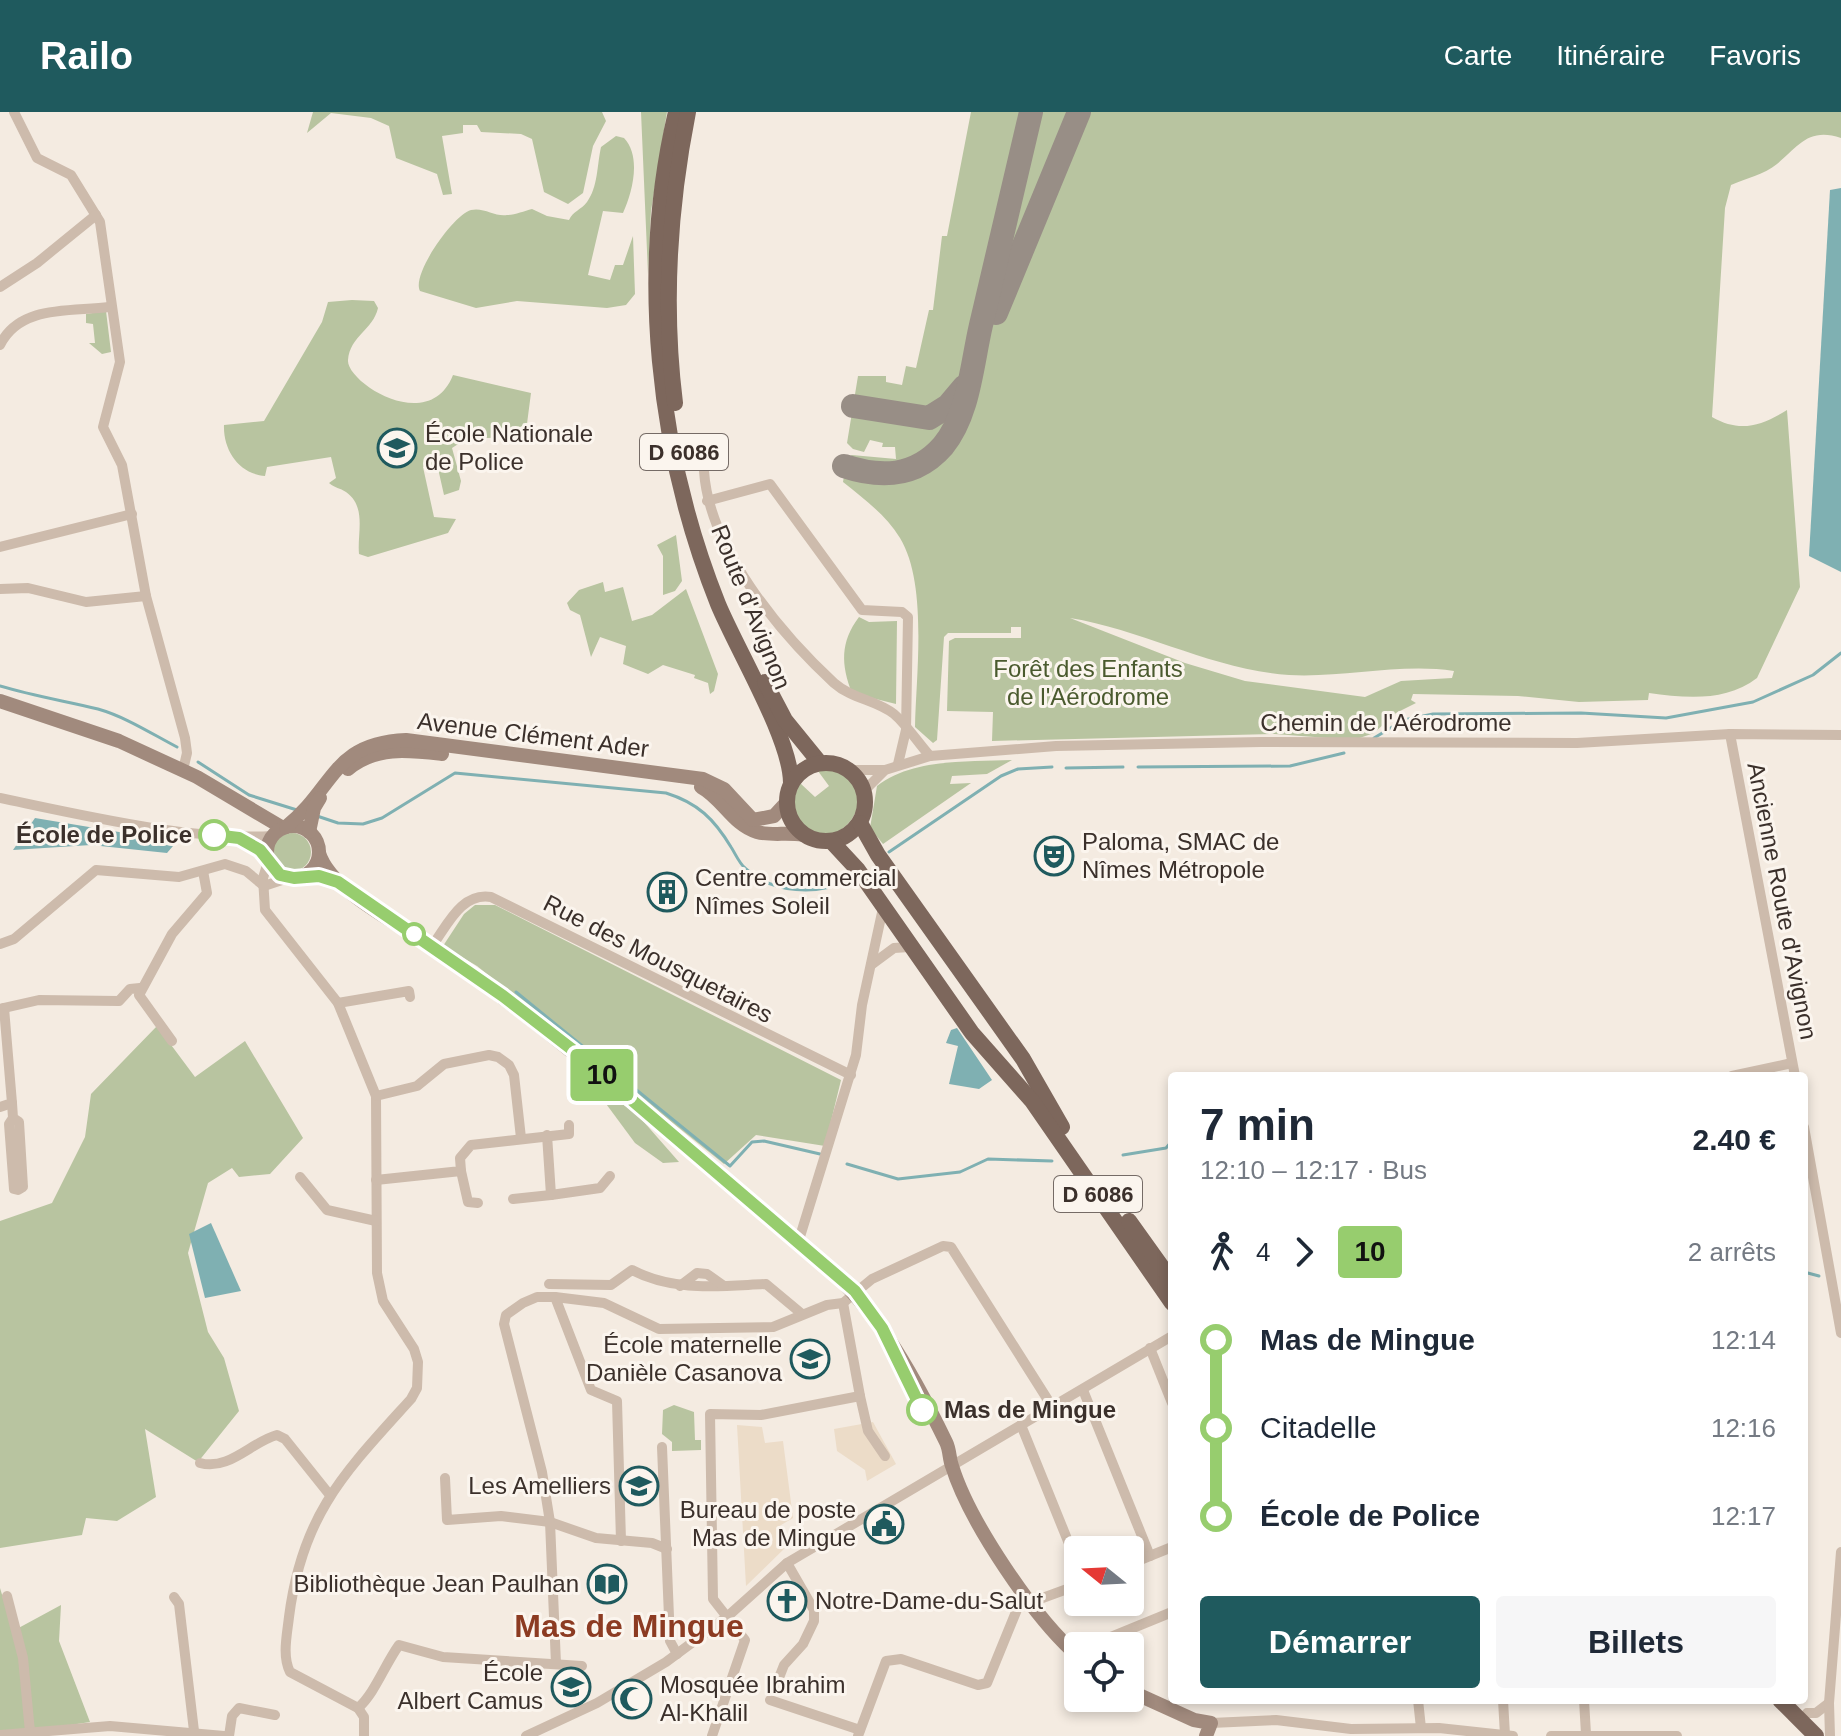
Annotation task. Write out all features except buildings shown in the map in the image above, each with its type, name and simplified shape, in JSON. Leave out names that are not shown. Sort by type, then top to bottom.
[{"type":"main road","name":"Route d'Avignon","points":[[676,112],[660,232],[657,293],[661,379],[691,524],[735,646],[789,759],[791,783]]},
{"type":"main road","name":"Route d'Avignon","points":[[688,112],[674,191],[668,316],[675,400],[685,458],[722,586],[754,663],[785,720],[820,763]]},
{"type":"main road","points":[[820,763],[835,764],[849,770],[864,791],[865,808],[860,823],[849,834],[832,842],[803,835],[791,821],[786,803],[791,783],[799,774],[820,763]]},
{"type":"main road","name":"D 6086","points":[[860,823],[878,855],[1023,1059],[1062,1128],[1168,1275]]},
{"type":"main road","name":"D 6086","points":[[832,842],[858,870],[972,1033],[1032,1101],[1168,1297]]},
{"type":"main road","points":[[1784,1704],[1816,1736]]},
{"type":"main road","points":[[1799,1704],[1827,1736]]},
{"type":"street","points":[[14,112],[37,158],[71,175],[96,215],[102,236],[109,307],[120,362],[103,427],[122,465],[146,596],[185,738],[187,753],[183,770]]},
{"type":"street","points":[[0,287],[37,263],[96,215]]},
{"type":"street","points":[[0,345],[12,329],[53,309],[83,311],[109,307]]},
{"type":"street","points":[[704,471],[707,501],[745,579],[834,682],[855,698],[893,713],[930,756]]},
{"type":"street","points":[[707,501],[770,484],[862,610],[907,615],[906,730],[898,764]]},
{"type":"street","points":[[0,547],[132,514]]},
{"type":"street","points":[[0,589],[28,588],[86,602],[146,596]]},
{"type":"street","points":[[0,701],[119,741],[183,770],[279,831]]},
{"type":"street","name":"Chemin de l'Aérodrome","points":[[864,791],[885,770],[930,756],[1127,744],[1577,743],[1730,734],[1841,735]]},
{"type":"street","name":"Ancienne Route d'Avignon","points":[[1730,734],[1794,1072]]},
{"type":"street","name":"Avenue Clément Ader","points":[[279,831],[359,749],[379,741],[396,740],[696,777],[724,789],[753,820],[774,816],[786,803]]},
{"type":"street","name":"Avenue Clément Ader","points":[[309,832],[314,808],[339,776],[374,753],[409,750],[692,783],[718,798],[745,826],[764,833],[803,835]]},
{"type":"street","name":"Chemin de l'Aérodrome","points":[[849,770],[885,770]]},
{"type":"street","points":[[0,798],[72,813],[239,838],[279,831],[309,832],[338,882]]},
{"type":"street","points":[[279,831],[268,859],[264,886],[265,910],[338,1003],[376,1096],[379,1289],[414,1349],[418,1362],[417,1388],[329,1494],[301,1559],[290,1604],[286,1656],[290,1672],[358,1708],[364,1717],[364,1736]]},
{"type":"street","points":[[239,838],[268,859],[280,875],[288,878]]},
{"type":"street","points":[[306,875],[317,862],[319,853]]},
{"type":"street","points":[[0,944],[14,939],[96,870],[105,868],[160,877],[203,871],[225,864],[240,869],[248,882],[264,886],[306,875],[338,882],[432,946],[578,1054],[855,1291],[902,1360],[948,1445],[951,1464],[985,1532],[1029,1602],[1064,1643]]},
{"type":"street","points":[[172,1041],[139,995],[140,988],[172,934],[207,893],[203,871]]},
{"type":"street","name":"Rue des Mousquetaires","points":[[432,946],[470,900],[491,897],[829,1068],[851,1075]]},
{"type":"street","points":[[798,1243],[851,1075],[869,966],[881,930],[883,907]]},
{"type":"street","points":[[869,966],[894,948],[909,947]]},
{"type":"street","points":[[13,1118],[19,1122],[23,1187],[18,1190],[14,1189],[9,1124],[13,1118],[2,1008],[39,1000],[119,1001],[130,989],[140,988]]},
{"type":"street","points":[[338,1003],[409,991],[410,997]]},
{"type":"street","points":[[376,1096],[417,1086],[444,1064],[489,1055],[498,1057],[509,1065],[514,1075],[521,1138]]},
{"type":"street","points":[[1750,1072],[1792,1063]]},
{"type":"street","points":[[0,1107],[12,1103]]},
{"type":"street","points":[[478,1203],[468,1202],[461,1171],[460,1158],[471,1145],[569,1134],[569,1125]]},
{"type":"street","points":[[547,1135],[551,1195]]},
{"type":"street","points":[[1808,1149],[1841,1333]]},
{"type":"street","points":[[376,1180],[461,1171]]},
{"type":"street","points":[[513,1199],[600,1188],[610,1176]]},
{"type":"street","points":[[300,1177],[327,1210],[376,1221]]},
{"type":"street","points":[[556,1664],[550,1522],[542,1472],[504,1324],[506,1315],[523,1303],[537,1297],[555,1297],[604,1303],[659,1329],[773,1327],[802,1314],[843,1303],[855,1291],[895,1269],[943,1246],[951,1247],[1053,1408]]},
{"type":"street","points":[[549,1284],[611,1285],[632,1270],[658,1283],[680,1286],[766,1284],[802,1314]]},
{"type":"street","points":[[555,1297],[591,1390],[617,1401],[621,1541]]},
{"type":"street","points":[[843,1303],[868,1431],[885,1456]]},
{"type":"street","points":[[526,1736],[539,1733],[597,1703],[677,1654],[728,1616],[787,1563],[1168,1338]]},
{"type":"street","points":[[1150,1348],[1168,1393]]},
{"type":"street","points":[[1083,1390],[1150,1556]]},
{"type":"street","points":[[712,1736],[745,1640],[713,1599],[710,1414],[761,1415],[860,1396]]},
{"type":"street","points":[[1021,1425],[1066,1536]]},
{"type":"street","points":[[200,1463],[211,1466],[227,1461],[277,1435],[285,1439],[329,1494]]},
{"type":"street","points":[[662,1447],[670,1641],[677,1654]]},
{"type":"street","points":[[445,1478],[447,1520],[501,1516],[550,1522],[596,1538],[652,1543],[667,1549]]},
{"type":"street","points":[[1144,1558],[1168,1549]]},
{"type":"street","points":[[1827,1736],[1841,1552]]},
{"type":"street","points":[[775,1688],[784,1665],[803,1644],[814,1621],[814,1610],[787,1563]]},
{"type":"street","points":[[770,1700],[859,1733],[886,1661],[901,1659],[978,1685],[987,1683],[1013,1614],[1029,1602],[1064,1590]]},
{"type":"street","points":[[7,1596],[23,1658],[30,1732]]},
{"type":"street","points":[[176,1600],[194,1731]]},
{"type":"street","points":[[1123,1632],[1168,1614]]},
{"type":"street","points":[[358,1708],[373,1695],[376,1678],[399,1645],[443,1657],[582,1666]]},
{"type":"street","points":[[1144,1697],[1194,1720],[1208,1730],[1276,1720],[1351,1729],[1421,1728],[1513,1736]]},
{"type":"street","points":[[1807,1713],[1816,1713],[1829,1703]]},
{"type":"street","points":[[1418,1704],[1421,1728]]},
{"type":"street","points":[[1503,1704],[1505,1735]]},
{"type":"street","points":[[1584,1704],[1586,1734]]},
{"type":"street","points":[[0,1735],[110,1726],[226,1736],[232,1716],[239,1708],[269,1717]]},
{"type":"street","points":[[1551,1736],[1677,1736]]},
{"type":"green space","points":[[313,112],[602,112],[606,121],[593,146],[583,193],[568,204],[544,192],[532,139],[521,134],[481,132],[477,125],[463,125],[463,133],[442,136],[452,194],[443,195],[437,174],[396,158],[389,126],[371,118],[331,113],[307,133]]},
{"type":"green space","points":[[641,112],[667,112],[651,211],[648,274]]},
{"type":"green space","name":"Forêt des Enfants de l'Aérodrome","points":[[971,112],[1841,112],[1841,138],[1820,135],[1804,140],[1772,168],[1731,185],[1725,208],[1712,417],[1732,425],[1750,426],[1787,410],[1800,587],[1757,678],[1745,686],[1719,695],[1691,697],[1649,693],[1648,700],[1579,702],[1518,696],[1413,694],[1411,700],[1416,703],[1396,713],[1374,733],[1354,740],[1275,734],[992,741],[993,712],[947,711],[949,641],[955,638],[1021,638],[1021,627],[1011,627],[1011,633],[948,633],[944,637],[937,740],[933,743],[915,727],[918,630],[909,557],[888,522],[843,482],[847,458],[852,455],[896,459],[895,447],[882,447],[883,443],[870,440],[864,452],[853,449],[847,443],[858,376],[886,376],[886,382],[902,385],[906,366],[916,368],[929,310],[933,310],[942,236],[947,236]],"holes":[[[1070,618],[1261,672],[1309,675],[1413,669],[1454,671],[1452,678],[1401,681],[1365,697],[1245,681],[1185,663]]]},
{"type":"green space","points":[[616,136],[624,138],[633,155],[632,185],[623,213],[603,211],[588,275],[610,280],[615,265],[623,265],[633,236],[635,294],[626,305],[607,308],[517,301],[476,308],[420,291],[422,272],[435,246],[463,214],[471,210],[503,215],[532,209],[547,216],[569,220],[591,196],[601,147]]},
{"type":"green space","points":[[374,301],[378,308],[353,345],[348,360],[351,369],[360,380],[391,399],[409,403],[426,401],[442,393],[453,375],[531,393],[525,439],[518,442],[512,437],[466,439],[452,448],[461,481],[459,490],[444,495],[437,464],[423,467],[434,517],[456,519],[448,533],[368,557],[359,554],[357,505],[346,492],[329,483],[336,478],[331,457],[267,467],[265,476],[240,466],[230,452],[224,434],[224,425],[264,421],[322,322],[328,302]]},
{"type":"green space","points":[[106,311],[111,352],[102,354],[89,343],[95,343],[93,324],[86,323],[86,314]]},
{"type":"green space","points":[[676,535],[682,581],[675,591],[663,595],[663,556],[657,545]]},
{"type":"green space","points":[[603,582],[605,592],[623,587],[632,621],[652,615],[686,589],[718,674],[714,691],[710,694],[708,683],[694,678],[695,675],[663,665],[648,674],[623,664],[626,646],[600,637],[591,657],[580,615],[570,610],[567,603],[579,590]]},
{"type":"green space","points":[[859,617],[869,622],[897,621],[896,704],[852,693],[844,654],[848,635]]},
{"type":"green space","points":[[1012,760],[987,774],[952,776],[950,784],[971,783],[883,844],[870,828],[877,786],[891,777],[907,770],[942,763]]},
{"type":"green space","points":[[829,770],[849,779],[858,792],[858,806],[852,820],[840,830],[827,835],[812,832],[799,819],[794,801],[800,783],[815,797],[829,786],[818,771]]},
{"type":"green space","points":[[292,833],[305,839],[311,852],[305,865],[292,871],[279,865],[273,852],[279,839]]},
{"type":"green space","points":[[475,905],[495,905],[841,1080],[825,1146],[756,1135],[724,1164],[477,966],[443,946],[464,914]]},
{"type":"green space","points":[[157,1026],[195,1077],[245,1041],[303,1138],[270,1174],[239,1177],[232,1168],[208,1183],[188,1253],[208,1332],[224,1358],[239,1411],[198,1462],[145,1429],[156,1497],[117,1521],[86,1518],[82,1535],[0,1548],[0,1221],[52,1203],[85,1137],[91,1094]]},
{"type":"green space","points":[[601,1090],[636,1113],[679,1162],[663,1163],[635,1143],[601,1097]]},
{"type":"green space","points":[[674,1405],[694,1412],[695,1440],[701,1440],[701,1450],[672,1451],[672,1442],[662,1434],[663,1410]]},
{"type":"green space","points":[[0,1588],[13,1631],[61,1605],[59,1641],[90,1722],[0,1736]]},
{"type":"shaded area","points":[[873,1422],[896,1464],[867,1481],[865,1470],[837,1451],[834,1429]]},
{"type":"shaded area","points":[[737,1425],[762,1427],[765,1443],[783,1441],[793,1518],[776,1528],[786,1547],[746,1586]]},
{"type":"water","points":[[1841,188],[1841,572],[1809,556],[1830,190]]},
{"type":"water","points":[[35,818],[143,836],[145,842],[173,846],[167,853],[91,845],[13,850]]},
{"type":"water","points":[[957,1028],[992,1080],[979,1089],[949,1084],[958,1046],[946,1043],[951,1030]]},
{"type":"water","points":[[211,1223],[241,1291],[205,1298],[189,1234]]},
{"type":"waterway","points":[[1374,738],[1404,720],[1433,714],[1581,713],[1666,718],[1753,702],[1813,675],[1841,653]]},
{"type":"waterway","points":[[0,686],[108,712],[177,747]]},
{"type":"waterway","points":[[1138,767],[1290,766],[1344,753]]},
{"type":"waterway","points":[[198,762],[249,795],[297,810]]},
{"type":"waterway","points":[[889,852],[1001,776],[1018,769],[1052,767]]},
{"type":"waterway","points":[[1066,768],[1123,767]]},
{"type":"waterway","points":[[317,816],[338,823],[363,824],[382,818],[455,773],[666,793],[704,813],[743,866],[768,883],[810,890],[850,879]]},
{"type":"waterway","points":[[516,992],[730,1166],[752,1142],[764,1141],[820,1154]]},
{"type":"waterway","points":[[1123,1155],[1168,1146]]},
{"type":"waterway","points":[[847,1164],[898,1179],[960,1172],[988,1159],[1052,1161]]},
{"type":"waterway","points":[[1808,1273],[1819,1276]]},
{"type":"taxiway","points":[[844,466],[884,473],[909,470],[932,457],[952,433],[968,388],[1031,112]]},
{"type":"taxiway","points":[[996,313],[1079,112]]},
{"type":"taxiway","points":[[853,406],[929,418],[948,406],[964,387]]},
{"type":"bus line","name":"10","points":[[214,835],[239,838],[260,850],[280,875],[288,878],[319,876],[338,882],[503,996],[578,1054],[855,1291],[882,1328],[922,1410]]},
{"type":"place","name":"École Nationale de Police","points":[[397,448]]},
{"type":"place","name":"École de Police","points":[[214,835]]},
{"type":"place","name":"Paloma, SMAC de Nîmes Métropole","points":[[1054,856]]},
{"type":"place","name":"Centre commercial Nîmes Soleil","points":[[667,892]]},
{"type":"place","name":"École maternelle Danièle Casanova","points":[[810,1359]]},
{"type":"place","name":"Mas de Mingue","points":[[922,1410]]},
{"type":"place","name":"Les Amelliers","points":[[639,1486]]},
{"type":"place","name":"Bureau de poste Mas de Mingue","points":[[884,1524]]},
{"type":"place","name":"Bibliothèque Jean Paulhan","points":[[607,1584]]},
{"type":"place","name":"Notre-Dame-du-Salut","points":[[787,1601]]},
{"type":"place","name":"École Albert Camus","points":[[571,1687]]},
{"type":"place","name":"Mosquée Ibrahim Al-Khalil","points":[[632,1699]]},
{"type":"district","name":"Mas de Mingue","points":[[629,1626]]}]
